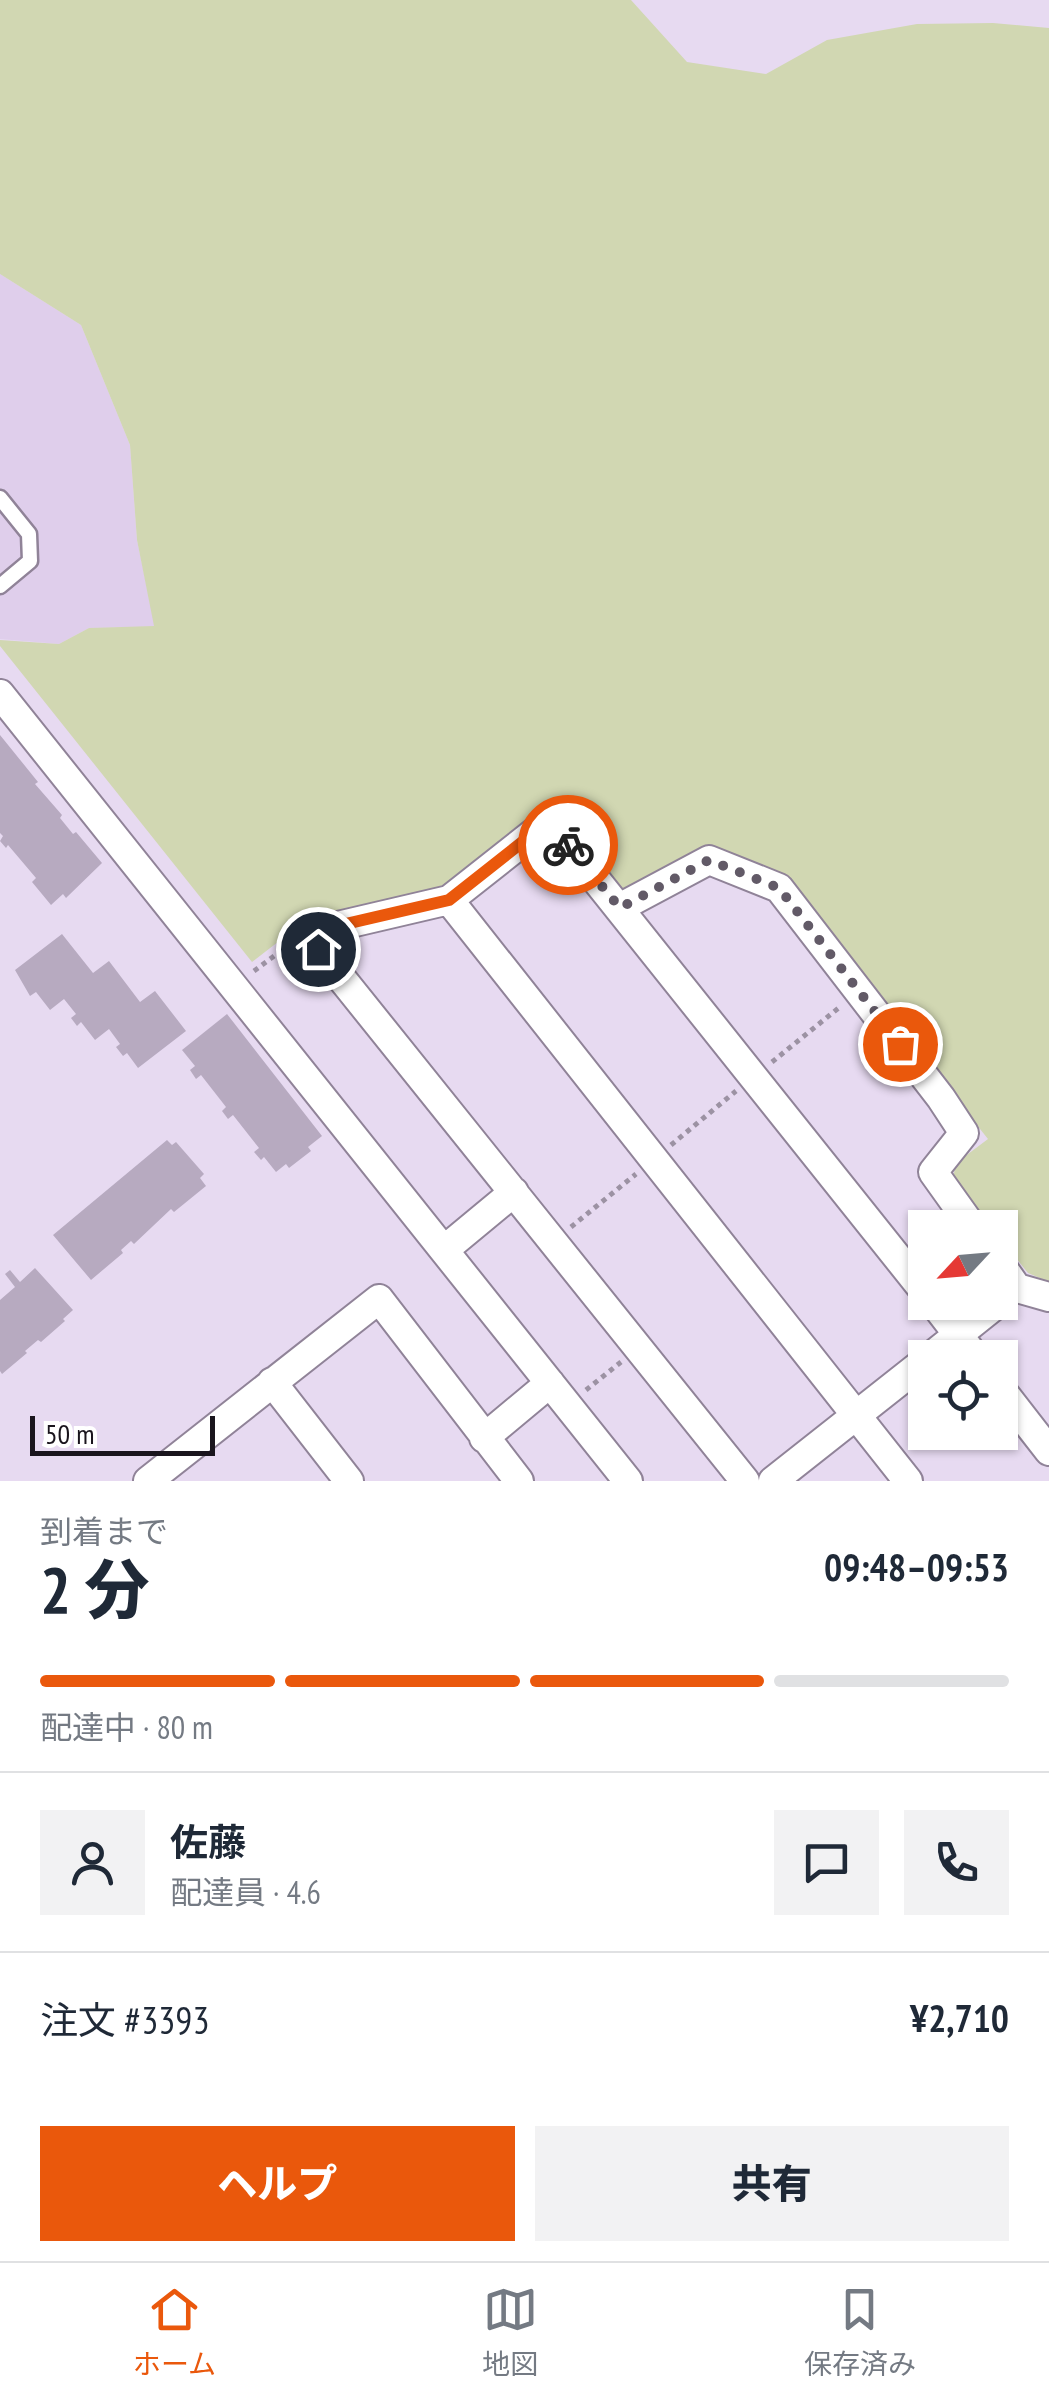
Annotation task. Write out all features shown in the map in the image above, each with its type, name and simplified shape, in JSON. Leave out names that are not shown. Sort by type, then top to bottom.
[{"type":"street","points":[[0,694],[628,1481]]},
{"type":"street","points":[[745,1481],[318,949],[324,929],[449,900],[549,821],[908,1271]]},
{"type":"street","points":[[620,908],[709,860],[779,888],[942,1098],[964,1133],[933,1172],[960,1210]]},
{"type":"street","points":[[449,900],[908,1481]]},
{"type":"street","points":[[444,1250],[514,1192]]},
{"type":"street","points":[[1018,1297],[1049,1297]]},
{"type":"street","points":[[166,1476],[272,1382],[379,1299],[519,1481]]},
{"type":"street","points":[[947,1320],[962,1340]]},
{"type":"street","points":[[951,1340],[976,1320]]},
{"type":"street","points":[[774,1481],[908,1374]]},
{"type":"street","points":[[272,1382],[349,1481]]},
{"type":"street","points":[[484,1438],[550,1383]]},
{"type":"street","points":[[1018,1411],[1049,1451]]},
{"type":"lane","points":[[0,498],[29,534],[30,561],[0,586]]},
{"type":"path","points":[[247,976],[297,938],[321,939]]},
{"type":"path","points":[[553,1242],[858,991]]},
{"type":"path","points":[[580,1395],[638,1348]]},
{"type":"shaded area","points":[[0,274],[81,325],[130,445],[137,540],[155,627],[89,628],[59,644],[0,639]]},
{"type":"green space","points":[[0,0],[631,0],[687,62],[766,74],[827,40],[917,24],[993,23],[1049,28],[1049,1282],[1028,1273],[1018,1260],[1018,1210],[978,1210],[953,1178],[956,1163],[988,1139],[786,885],[714,854],[634,891],[621,888],[555,815],[433,901],[305,921],[252,962],[0,646],[0,640],[59,644],[89,628],[154,626],[137,540],[130,445],[81,325],[0,274]]},
{"type":"building","points":[[0,735],[62,815],[60,818],[102,863],[66,898],[63,894],[51,905],[32,882],[36,878],[0,841]]},
{"type":"building","points":[[62,934],[93,973],[109,961],[140,1002],[155,991],[186,1031],[138,1068],[127,1053],[123,1056],[116,1047],[120,1044],[109,1029],[95,1040],[81,1022],[77,1026],[71,1018],[76,1014],[64,999],[50,1010],[36,992],[30,996],[15,970]]},
{"type":"building","points":[[227,1014],[322,1136],[308,1147],[311,1151],[289,1168],[286,1164],[276,1172],[264,1157],[261,1160],[254,1152],[259,1148],[233,1115],[228,1119],[222,1111],[226,1107],[201,1075],[196,1079],[190,1070],[195,1066],[182,1050]]},
{"type":"building","points":[[167,1140],[172,1145],[176,1142],[204,1174],[200,1178],[206,1186],[174,1212],[171,1209],[134,1244],[131,1241],[121,1250],[123,1253],[91,1280],[53,1235]]},
{"type":"building","points":[[35,1268],[73,1310],[2,1374],[0,1300],[15,1287],[5,1274],[10,1270],[20,1282]]},
{"type":"way so far","points":[[568,845],[620,908],[709,860],[779,888],[900,1044]]},
{"type":"route","points":[[318,949],[324,929],[449,900],[549,821],[568,845]]}]
